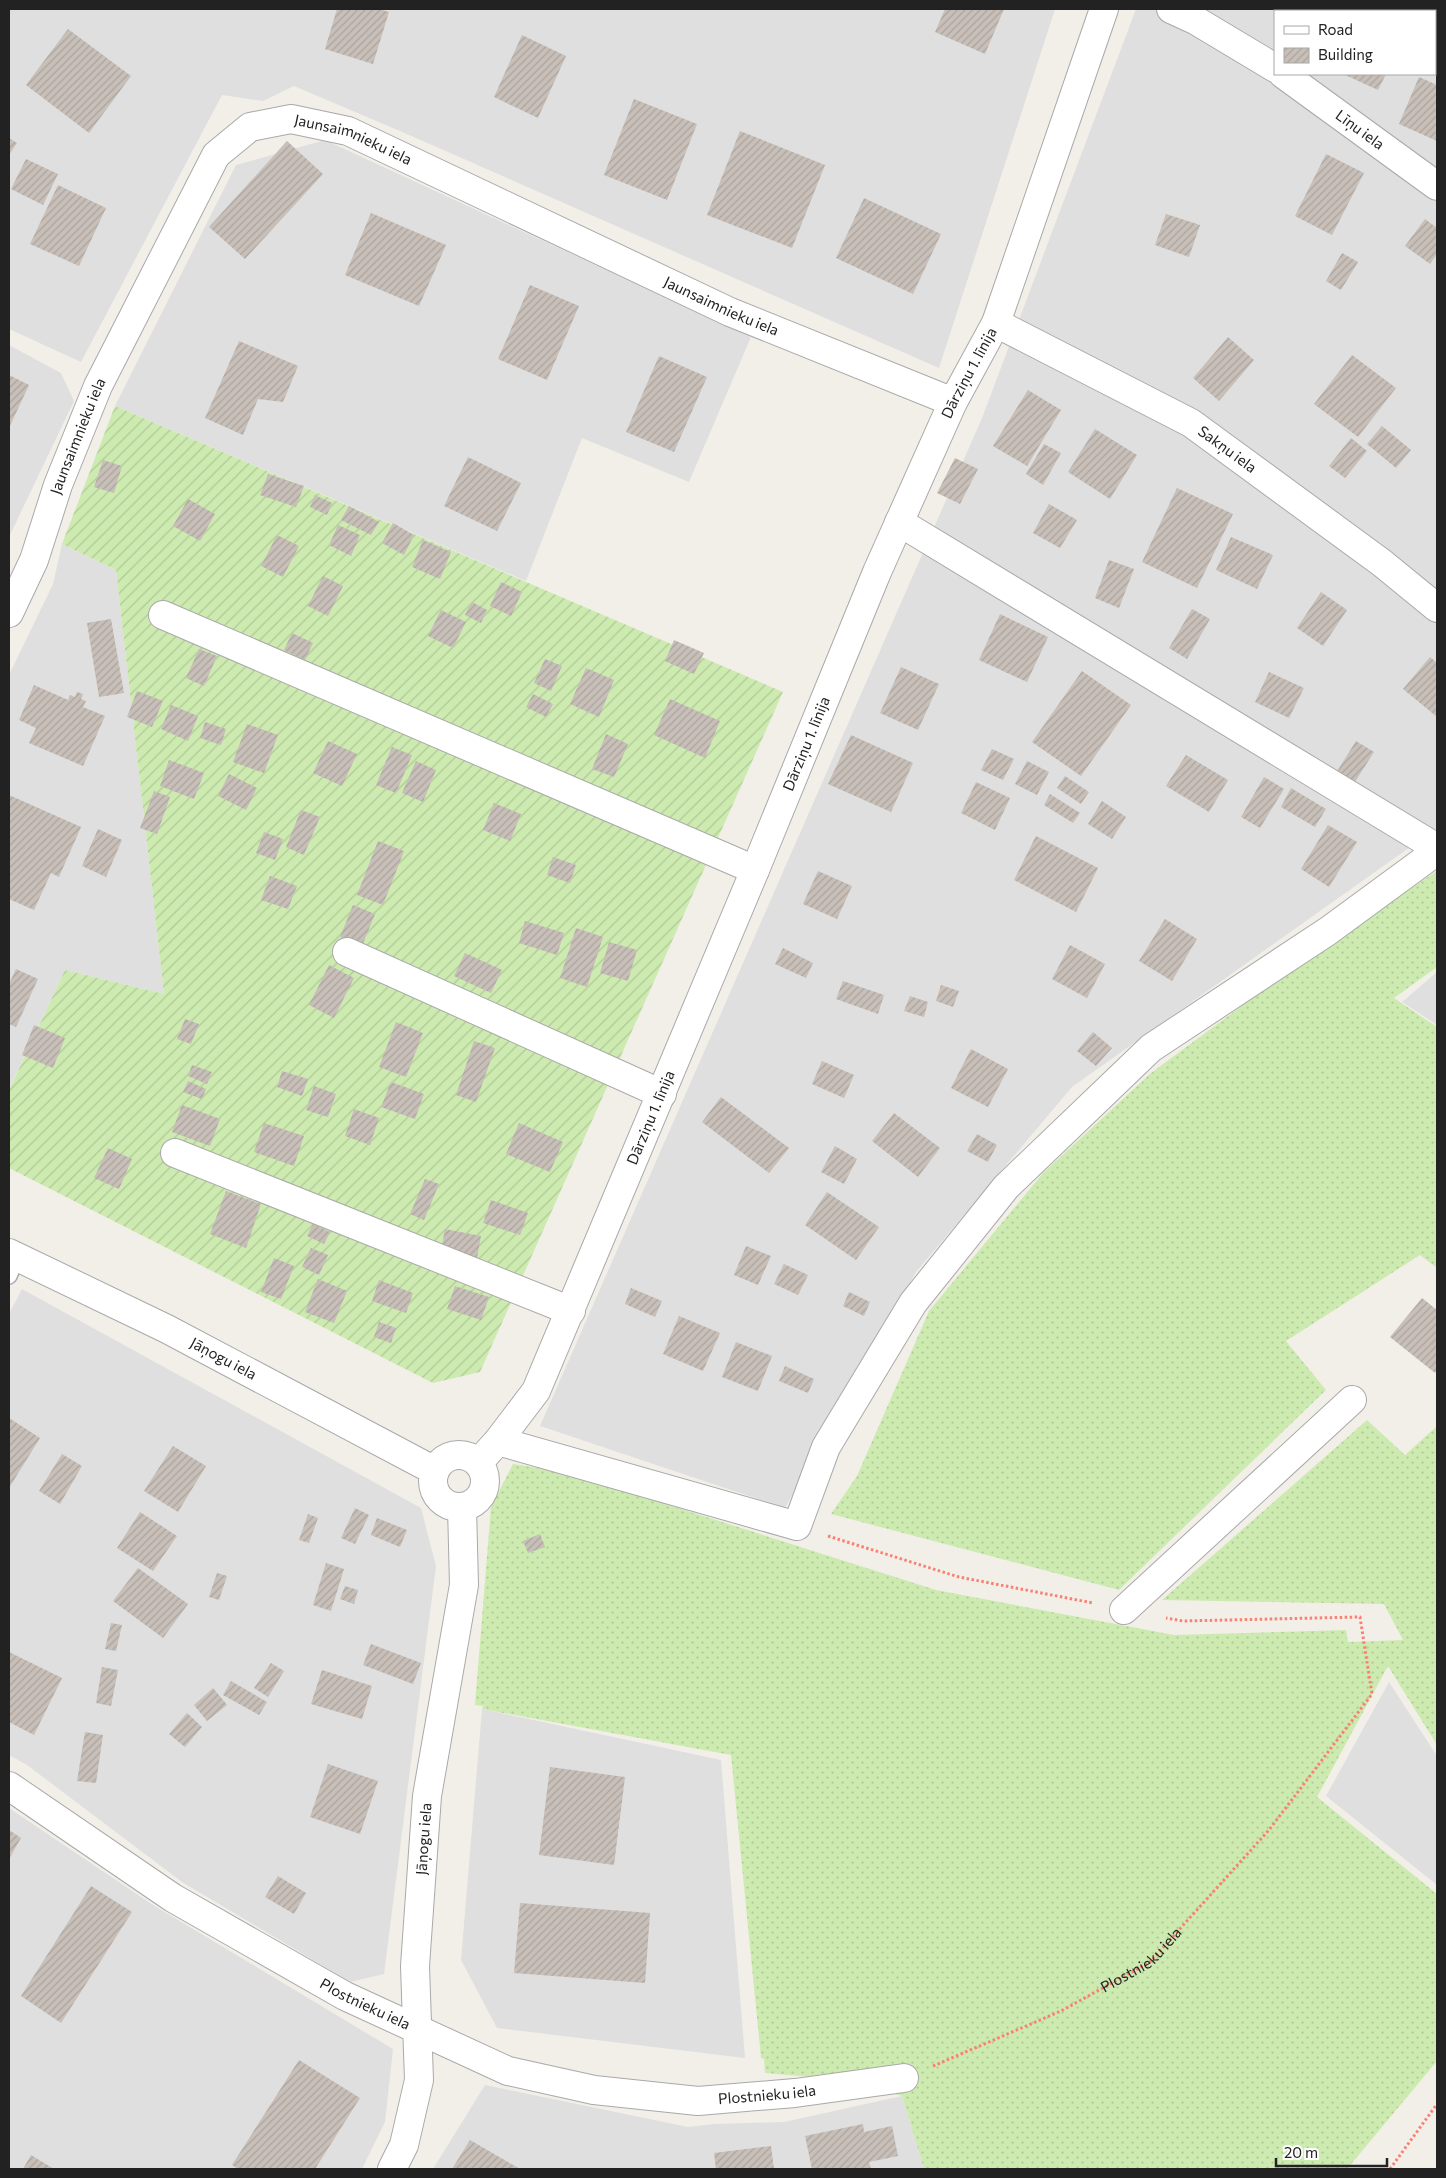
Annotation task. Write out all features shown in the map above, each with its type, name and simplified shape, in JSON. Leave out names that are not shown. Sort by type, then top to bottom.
[{"type":"street","name":"Dārziņu 1. līnija","points":[[478,1463],[498,1441],[536,1391],[571,1311],[899,522],[953,402],[996,323],[1104,9]]},
{"type":"street","points":[[1171,9],[1195,20],[1274,67]]},
{"type":"street","name":"Līņu iela","points":[[1284,75],[1437,186]]},
{"type":"street","name":"Jaunsaimnieku iela","points":[[9,613],[34,560],[58,485],[98,386],[216,155],[250,126],[290,119],[348,131],[730,312],[953,402]]},
{"type":"street","name":"Sakņu iela","points":[[996,323],[1191,423],[1382,563],[1437,608]]},
{"type":"street","points":[[498,1441],[663,1486],[797,1526],[826,1447],[913,1303],[1006,1187],[1151,1048],[1328,931],[1437,850],[899,522]]},
{"type":"street","points":[[163,615],[755,870]]},
{"type":"street","points":[[347,952],[662,1094]]},
{"type":"street","points":[[175,1154],[571,1311]]},
{"type":"street","name":"Jāņogu iela","points":[[12,1262],[167,1329],[435,1471]]},
{"type":"street","points":[[1124,1610],[1352,1400]]},
{"type":"street","points":[[454,1455],[463,1455],[471,1457],[478,1463],[483,1469],[485,1486],[477,1501],[462,1507],[445,1503],[438,1497],[434,1489],[433,1480],[435,1471],[446,1458],[454,1455]]},
{"type":"street","name":"Jāņogu iela","points":[[392,2169],[404,2145],[419,2080],[415,1966],[427,1796],[464,1585],[462,1507]]},
{"type":"street","name":"Plostnieku iela","points":[[9,1786],[172,1898],[345,1996],[508,2070],[594,2090],[698,2101],[795,2093],[904,2078]]},
{"type":"path","points":[[797,1526],[959,1576],[1124,1610]]},
{"type":"path","name":"Plostnieku iela","points":[[904,2078],[1061,2011],[1150,1962],[1269,1830],[1372,1694],[1360,1617],[1183,1622],[1124,1610]]},
{"type":"path","points":[[1390,2169],[1437,2104]]},
{"type":"shaded area","points":[[9,9],[1055,9],[939,368],[294,86],[263,101],[222,95],[81,362],[9,329]]},
{"type":"shaded area","points":[[1136,9],[1437,9],[1437,828],[1072,1087],[916,1272],[785,1508],[540,1426],[982,418]]},
{"type":"shaded area","points":[[325,140],[751,337],[689,482],[582,438],[526,581],[115,406],[236,165]]},
{"type":"shaded area","points":[[9,345],[61,373],[74,401],[9,537]]},
{"type":"shaded area","points":[[62,544],[116,570],[164,994],[65,970],[9,1089],[9,675],[53,584]]},
{"type":"shaded area","points":[[1437,972],[1437,1025],[1402,1002]]},
{"type":"shaded area","points":[[22,1289],[421,1508],[436,1566],[384,1974],[350,1982],[182,1882],[27,1765],[9,1755],[9,1314]]},
{"type":"shaded area","points":[[1389,1682],[1437,1756],[1437,1885],[1326,1796]]},
{"type":"shaded area","points":[[482,1709],[721,1760],[745,2058],[497,2028],[461,1960]]},
{"type":"shaded area","points":[[9,1808],[153,1905],[393,2049],[385,2122],[362,2169],[9,2169]]},
{"type":"shaded area","points":[[485,2085],[688,2127],[714,2124],[784,2122],[902,2096],[924,2169],[433,2169]]},
{"type":"green space","points":[[115,406],[783,692],[480,1372],[433,1383],[9,1168],[9,1090],[65,970],[164,994],[116,570],[62,544]]},
{"type":"green space","points":[[1437,871],[1437,967],[1394,998],[1437,1027],[1437,1268],[1420,1255],[1286,1341],[1326,1390],[1119,1590],[831,1514],[857,1476],[929,1311],[1043,1173],[1151,1073],[1319,949]]},
{"type":"green space","points":[[1367,1420],[1405,1455],[1437,1426],[1437,1745],[1388,1666],[1317,1797],[1437,1894],[1437,2061],[1347,2169],[924,2169],[902,2096],[821,2074],[811,2077],[765,2073],[764,2059],[761,2058],[731,1755],[482,1709],[483,1706],[475,1705],[491,1507],[513,1464],[565,1472],[936,1590],[1174,1635],[1346,1630],[1348,1642],[1403,1640],[1384,1604],[1162,1600]]},
{"type":"building","points":[[337,9],[379,9],[389,12],[373,64],[325,49]]},
{"type":"building","points":[[945,9],[1004,9],[985,54],[935,32]]},
{"type":"building","points":[[68,29],[131,76],[89,133],[26,85]]},
{"type":"building","points":[[522,35],[566,56],[538,118],[494,97]]},
{"type":"building","points":[[1345,75],[1386,75],[1378,90]]},
{"type":"building","points":[[1419,77],[1437,85],[1437,141],[1399,124]]},
{"type":"building","points":[[634,99],[697,124],[667,200],[604,175]]},
{"type":"building","points":[[740,131],[825,165],[792,248],[707,215]]},
{"type":"building","points":[[9,138],[17,143],[9,155]]},
{"type":"building","points":[[287,141],[323,174],[245,259],[209,227]]},
{"type":"building","points":[[1326,154],[1364,173],[1332,235],[1295,216]]},
{"type":"building","points":[[26,159],[58,174],[43,205],[11,189]]},
{"type":"building","points":[[58,185],[106,208],[79,266],[30,244]]},
{"type":"building","points":[[864,198],[941,234],[913,294],[836,258]]},
{"type":"building","points":[[371,213],[446,245],[419,306],[345,275]]},
{"type":"building","points":[[1166,214],[1200,225],[1189,257],[1155,245]]},
{"type":"building","points":[[1425,219],[1437,228],[1437,254],[1430,264],[1405,246]]},
{"type":"building","points":[[1342,253],[1358,262],[1341,290],[1326,281]]},
{"type":"building","points":[[530,285],[579,306],[547,380],[498,359]]},
{"type":"building","points":[[1228,337],[1254,360],[1219,401],[1193,378]]},
{"type":"building","points":[[239,341],[298,366],[283,402],[258,399],[243,435],[205,418]]},
{"type":"building","points":[[1352,355],[1396,388],[1358,437],[1314,404]]},
{"type":"building","points":[[659,356],[707,377],[674,452],[626,432]]},
{"type":"building","points":[[9,375],[29,385],[9,428]]},
{"type":"building","points":[[1028,390],[1061,410],[1027,466],[993,446]]},
{"type":"building","points":[[1382,426],[1411,450],[1396,468],[1367,444]]},
{"type":"building","points":[[1095,429],[1137,455],[1110,499],[1068,472]]},
{"type":"building","points":[[1351,438],[1367,451],[1345,478],[1329,466]]},
{"type":"building","points":[[1044,444],[1061,453],[1043,485],[1026,474]]},
{"type":"building","points":[[468,457],[521,483],[497,531],[444,506]]},
{"type":"building","points":[[955,458],[978,469],[960,504],[937,493]]},
{"type":"building","points":[[103,460],[122,466],[114,493],[94,487]]},
{"type":"building","points":[[268,474],[304,486],[296,507],[260,495]]},
{"type":"building","points":[[1177,488],[1233,514],[1197,588],[1142,562]]},
{"type":"building","points":[[315,495],[332,503],[327,515],[310,507]]},
{"type":"building","points":[[188,499],[215,514],[200,541],[173,526]]},
{"type":"building","points":[[1049,504],[1077,520],[1060,548],[1033,533]]},
{"type":"building","points":[[349,506],[379,522],[371,535],[341,520]]},
{"type":"building","points":[[393,523],[414,535],[404,555],[382,543]]},
{"type":"building","points":[[338,525],[360,535],[351,556],[329,545]]},
{"type":"building","points":[[277,535],[299,546],[283,577],[261,566]]},
{"type":"building","points":[[1231,537],[1273,555],[1257,589],[1216,570]]},
{"type":"building","points":[[423,540],[451,552],[440,579],[412,567]]},
{"type":"building","points":[[1109,560],[1134,569],[1119,608],[1095,598]]},
{"type":"building","points":[[323,576],[343,586],[328,616],[308,606]]},
{"type":"building","points":[[501,582],[522,592],[511,616],[490,606]]},
{"type":"building","points":[[1321,592],[1347,610],[1323,646],[1297,628]]},
{"type":"building","points":[[472,602],[487,610],[481,623],[465,615]]},
{"type":"building","points":[[1192,609],[1210,619],[1187,659],[1169,648]]},
{"type":"building","points":[[441,610],[466,622],[453,648],[428,636]]},
{"type":"building","points":[[1000,614],[1048,637],[1027,682],[979,660]]},
{"type":"building","points":[[111,619],[124,693],[99,697],[87,623]]},
{"type":"building","points":[[292,633],[313,643],[305,660],[284,650]]},
{"type":"building","points":[[674,640],[704,653],[694,674],[665,661]]},
{"type":"building","points":[[199,649],[217,656],[204,686],[186,678]]},
{"type":"building","points":[[1430,657],[1437,663],[1437,717],[1403,689]]},
{"type":"building","points":[[545,659],[562,666],[551,691],[534,683]]},
{"type":"building","points":[[901,667],[939,684],[918,730],[880,713]]},
{"type":"building","points":[[586,668],[614,680],[599,717],[570,704]]},
{"type":"building","points":[[1082,671],[1131,705],[1081,776],[1032,742]]},
{"type":"building","points":[[1269,672],[1304,688],[1289,718],[1255,702]]},
{"type":"building","points":[[34,685],[68,700],[70,695],[75,697],[77,692],[83,694],[81,699],[86,701],[83,707],[105,716],[83,766],[29,743],[36,728],[19,720]]},
{"type":"building","points":[[137,691],[163,701],[152,727],[127,717]]},
{"type":"building","points":[[533,694],[553,704],[546,717],[526,707]]},
{"type":"building","points":[[670,699],[720,721],[705,758],[654,735]]},
{"type":"building","points":[[171,705],[198,716],[188,741],[161,729]]},
{"type":"building","points":[[205,722],[226,729],[221,745],[200,738]]},
{"type":"building","points":[[247,724],[278,735],[264,773],[233,762]]},
{"type":"building","points":[[606,734],[628,744],[614,777],[592,769]]},
{"type":"building","points":[[851,735],[913,763],[891,812],[828,784]]},
{"type":"building","points":[[328,741],[357,754],[342,786],[313,773]]},
{"type":"building","points":[[1356,741],[1374,752],[1353,785],[1336,773]]},
{"type":"building","points":[[392,747],[412,755],[396,793],[376,785]]},
{"type":"building","points":[[992,749],[1014,759],[1003,780],[981,770]]},
{"type":"building","points":[[1186,755],[1228,780],[1209,812],[1166,786]]},
{"type":"building","points":[[169,760],[204,773],[194,799],[160,786]]},
{"type":"building","points":[[416,761],[436,770],[423,802],[402,793]]},
{"type":"building","points":[[1027,761],[1049,772],[1037,795],[1015,784]]},
{"type":"building","points":[[229,774],[257,788],[246,810],[218,796]]},
{"type":"building","points":[[1065,776],[1089,792],[1081,804],[1057,788]]},
{"type":"building","points":[[1264,777],[1284,789],[1260,828],[1241,817]]},
{"type":"building","points":[[976,782],[1010,798],[995,830],[961,813]]},
{"type":"building","points":[[1291,788],[1326,809],[1315,827],[1281,807]]},
{"type":"building","points":[[154,791],[170,797],[157,834],[140,828]]},
{"type":"building","points":[[1050,794],[1080,813],[1073,823],[1044,805]]},
{"type":"building","points":[[9,795],[81,827],[59,877],[51,873],[34,910],[9,899]]},
{"type":"building","points":[[1102,801],[1126,817],[1112,839],[1088,824]]},
{"type":"building","points":[[494,803],[521,814],[510,841],[483,830]]},
{"type":"building","points":[[301,810],[320,817],[304,855],[286,847]]},
{"type":"building","points":[[1328,825],[1357,842],[1329,887],[1301,869]]},
{"type":"building","points":[[98,829],[122,840],[106,877],[82,866]]},
{"type":"building","points":[[264,832],[283,839],[275,860],[256,853]]},
{"type":"building","points":[[1036,836],[1098,868],[1076,912],[1014,880]]},
{"type":"building","points":[[378,841],[404,851],[383,905],[357,895]]},
{"type":"building","points":[[553,857],[576,865],[570,883],[547,875]]},
{"type":"building","points":[[818,871],[852,886],[837,919],[803,904]]},
{"type":"building","points":[[270,876],[297,886],[288,909],[261,900]]},
{"type":"building","points":[[353,905],[375,914],[362,946],[340,937]]},
{"type":"building","points":[[1165,919],[1197,939],[1172,981],[1139,961]]},
{"type":"building","points":[[525,921],[564,933],[557,955],[519,943]]},
{"type":"building","points":[[576,928],[603,937],[587,987],[560,978]]},
{"type":"building","points":[[609,942],[637,950],[628,981],[600,973]]},
{"type":"building","points":[[1070,945],[1105,964],[1087,998],[1052,979]]},
{"type":"building","points":[[783,948],[813,963],[806,978],[775,964]]},
{"type":"building","points":[[465,953],[502,970],[491,993],[454,976]]},
{"type":"building","points":[[329,965],[354,978],[334,1018],[309,1005]]},
{"type":"building","points":[[16,969],[38,979],[16,1027],[9,1024],[9,984]]},
{"type":"building","points":[[843,981],[884,995],[878,1014],[836,999]]},
{"type":"building","points":[[941,985],[959,991],[953,1007],[936,1001]]},
{"type":"building","points":[[910,996],[928,1002],[924,1017],[904,1011]]},
{"type":"building","points":[[185,1019],[199,1024],[191,1044],[177,1039]]},
{"type":"building","points":[[396,1022],[423,1033],[406,1077],[379,1067]]},
{"type":"building","points":[[34,1025],[65,1038],[53,1068],[22,1055]]},
{"type":"building","points":[[1093,1032],[1112,1048],[1096,1066],[1077,1051]]},
{"type":"building","points":[[474,1041],[495,1048],[476,1102],[456,1095]]},
{"type":"building","points":[[971,1049],[1008,1069],[988,1107],[951,1088]]},
{"type":"building","points":[[822,1061],[854,1075],[844,1098],[812,1084]]},
{"type":"building","points":[[192,1065],[212,1072],[207,1084],[188,1076]]},
{"type":"building","points":[[282,1071],[308,1079],[302,1096],[277,1087]]},
{"type":"building","points":[[188,1081],[206,1089],[202,1099],[183,1092]]},
{"type":"building","points":[[391,1082],[424,1094],[415,1119],[381,1107]]},
{"type":"building","points":[[314,1086],[336,1094],[328,1117],[306,1110]]},
{"type":"building","points":[[721,1097],[789,1148],[769,1173],[702,1122]]},
{"type":"building","points":[[182,1105],[220,1119],[210,1146],[172,1132]]},
{"type":"building","points":[[354,1109],[379,1118],[370,1145],[345,1136]]},
{"type":"building","points":[[894,1113],[940,1148],[918,1177],[872,1141]]},
{"type":"building","points":[[264,1123],[304,1136],[294,1166],[254,1152]]},
{"type":"building","points":[[519,1123],[563,1142],[550,1172],[506,1154]]},
{"type":"building","points":[[977,1134],[997,1145],[988,1162],[967,1151]]},
{"type":"building","points":[[835,1146],[857,1159],[844,1184],[821,1172]]},
{"type":"building","points":[[108,1148],[132,1159],[119,1189],[94,1178]]},
{"type":"building","points":[[425,1179],[439,1184],[424,1220],[410,1214]]},
{"type":"building","points":[[226,1191],[261,1204],[246,1248],[210,1234]]},
{"type":"building","points":[[827,1192],[879,1227],[856,1260],[805,1225]]},
{"type":"building","points":[[491,1200],[528,1213],[520,1235],[483,1223]]},
{"type":"building","points":[[313,1224],[330,1232],[324,1244],[307,1236]]},
{"type":"building","points":[[445,1229],[481,1236],[477,1258],[441,1251]]},
{"type":"building","points":[[746,1246],[771,1256],[758,1285],[734,1275]]},
{"type":"building","points":[[311,1248],[328,1255],[319,1275],[302,1267]]},
{"type":"building","points":[[274,1258],[294,1266],[281,1299],[261,1292]]},
{"type":"building","points":[[784,1264],[808,1275],[798,1295],[774,1284]]},
{"type":"building","points":[[318,1279],[347,1291],[334,1323],[305,1312]]},
{"type":"building","points":[[379,1280],[413,1293],[406,1313],[372,1301]]},
{"type":"building","points":[[455,1286],[489,1297],[481,1320],[447,1309]]},
{"type":"building","points":[[631,1288],[662,1301],[655,1317],[625,1304]]},
{"type":"building","points":[[849,1292],[870,1302],[864,1316],[843,1306]]},
{"type":"building","points":[[1422,1298],[1437,1310],[1437,1370],[1435,1373],[1390,1337]]},
{"type":"building","points":[[679,1316],[720,1333],[703,1371],[663,1354]]},
{"type":"building","points":[[379,1322],[396,1328],[391,1343],[374,1337]]},
{"type":"building","points":[[736,1342],[772,1356],[758,1391],[722,1377]]},
{"type":"building","points":[[785,1366],[814,1379],[808,1393],[779,1381]]},
{"type":"building","points":[[9,1418],[40,1438],[9,1488]]},
{"type":"building","points":[[173,1446],[206,1466],[178,1512],[144,1491]]},
{"type":"building","points":[[62,1454],[82,1466],[60,1504],[39,1491]]},
{"type":"building","points":[[355,1508],[369,1515],[355,1544],[341,1538]]},
{"type":"building","points":[[140,1512],[177,1536],[153,1571],[117,1548]]},
{"type":"building","points":[[308,1514],[318,1518],[309,1543],[299,1540]]},
{"type":"building","points":[[377,1518],[407,1530],[400,1547],[371,1535]]},
{"type":"building","points":[[540,1534],[545,1547],[528,1553],[523,1541]]},
{"type":"building","points":[[326,1563],[344,1569],[331,1611],[313,1605]]},
{"type":"building","points":[[138,1568],[188,1604],[163,1638],[113,1601]]},
{"type":"building","points":[[217,1573],[227,1576],[219,1600],[209,1597]]},
{"type":"building","points":[[345,1586],[358,1590],[354,1604],[340,1599]]},
{"type":"building","points":[[111,1623],[122,1625],[116,1651],[105,1649]]},
{"type":"building","points":[[371,1644],[421,1663],[413,1684],[363,1665]]},
{"type":"building","points":[[9,1652],[62,1678],[34,1735],[9,1722]]},
{"type":"building","points":[[271,1663],[284,1671],[268,1697],[254,1688]]},
{"type":"building","points":[[102,1667],[118,1670],[111,1706],[96,1703]]},
{"type":"building","points":[[322,1670],[372,1686],[362,1719],[311,1704]]},
{"type":"building","points":[[231,1681],[267,1702],[259,1715],[223,1695]]},
{"type":"building","points":[[213,1688],[227,1705],[207,1721],[194,1705]]},
{"type":"building","points":[[187,1713],[202,1727],[185,1747],[169,1734]]},
{"type":"building","points":[[85,1732],[103,1735],[96,1783],[77,1781]]},
{"type":"building","points":[[328,1764],[378,1781],[360,1834],[310,1817]]},
{"type":"building","points":[[550,1767],[625,1777],[614,1865],[539,1855]]},
{"type":"building","points":[[9,1830],[21,1838],[9,1859]]},
{"type":"building","points":[[278,1876],[306,1893],[294,1914],[265,1897]]},
{"type":"building","points":[[91,1886],[132,1912],[61,2023],[21,1996]]},
{"type":"building","points":[[520,1903],[650,1913],[645,1983],[514,1973]]},
{"type":"building","points":[[299,2060],[360,2098],[315,2169],[238,2169],[232,2165]]},
{"type":"building","points":[[863,2124],[864,2132],[892,2126],[898,2156],[869,2162],[871,2169],[812,2169],[805,2136]]},
{"type":"building","points":[[470,2140],[520,2169],[452,2169]]},
{"type":"building","points":[[771,2146],[774,2169],[716,2169],[714,2153]]},
{"type":"building","points":[[31,2155],[54,2169],[23,2169]]}]
